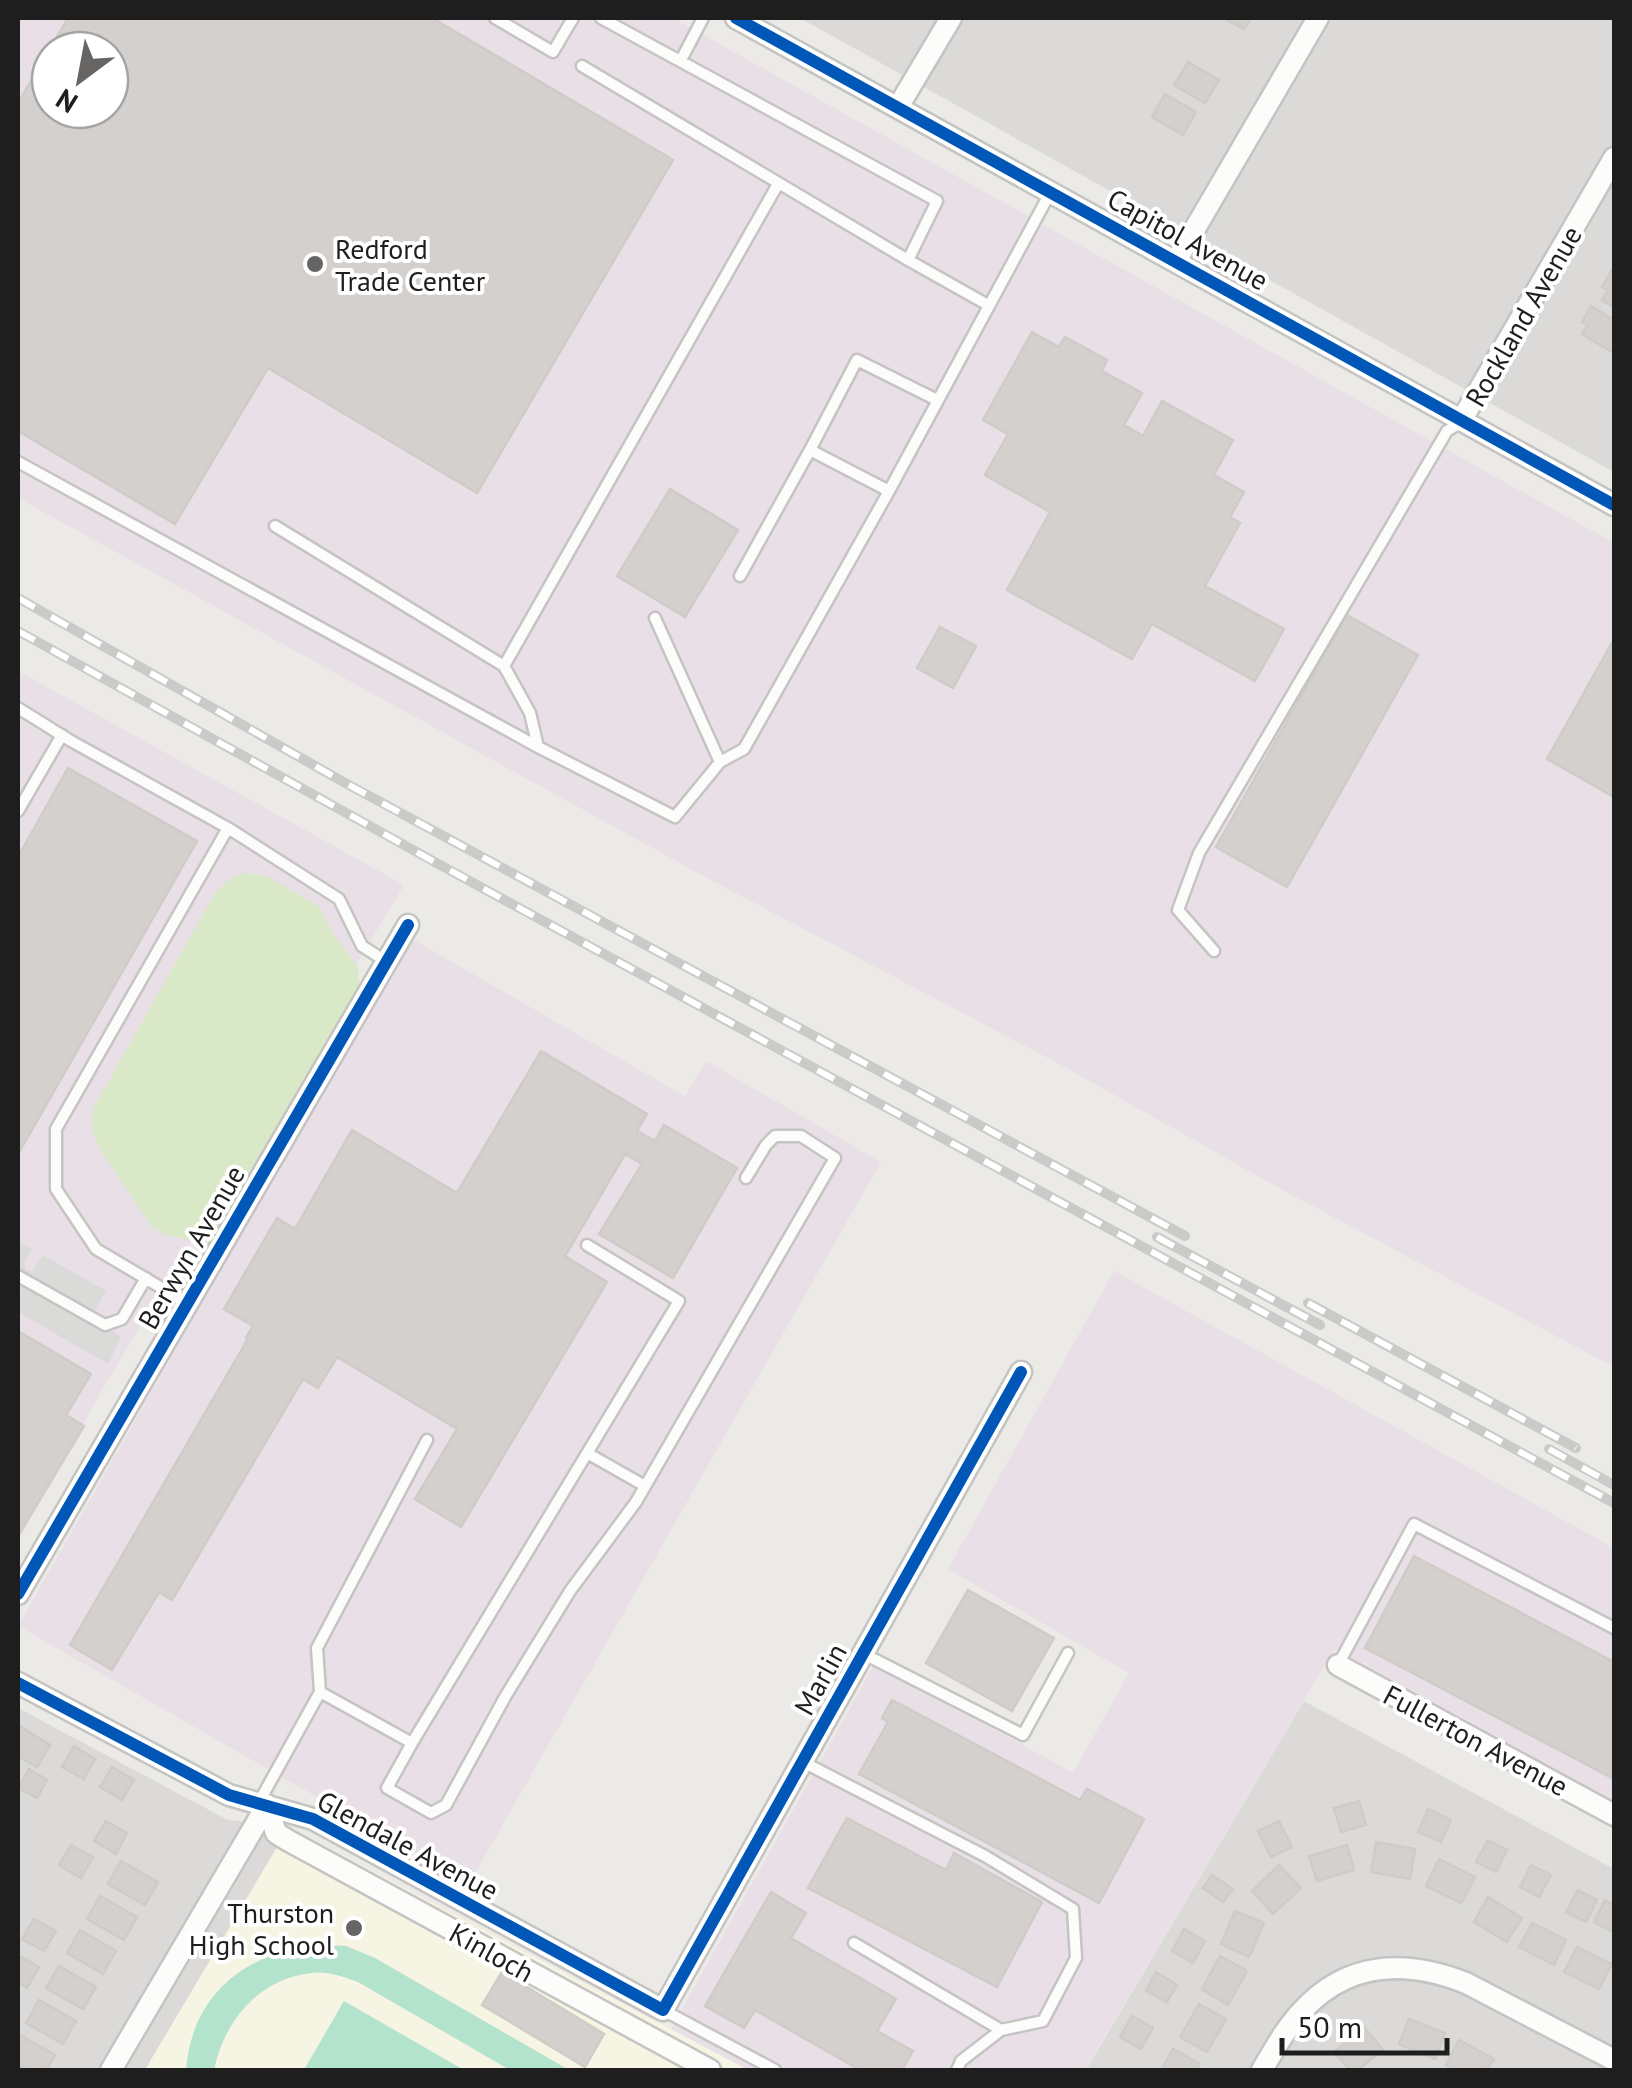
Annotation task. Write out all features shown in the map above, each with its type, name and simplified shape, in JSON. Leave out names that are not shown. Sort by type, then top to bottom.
[{"type":"street","name":"Capitol Avenue","points":[[736,18],[1614,505]]},
{"type":"street","points":[[898,107],[952,18]]},
{"type":"street","points":[[1176,261],[1318,18]]},
{"type":"street","name":"Rockland Avenue","points":[[1462,421],[1614,158]]},
{"type":"street","name":"Berwyn Avenue","points":[[18,1594],[408,925]]},
{"type":"street","name":"Marlin","points":[[663,2010],[1021,1372]]},
{"type":"street","name":"Fullerton Avenue","points":[[1338,1665],[1614,1815]]},
{"type":"street","name":"Glendale Avenue","points":[[18,1683],[228,1795],[313,1819],[663,2010]]},
{"type":"street","points":[[110,2070],[263,1804]]},
{"type":"street","name":"Kinloch","points":[[263,1804],[276,1833],[677,2063],[710,2070]]},
{"type":"street","points":[[1262,2070],[1282,2034],[1318,1995],[1364,1972],[1395,1967],[1442,1973],[1610,2059]]},
{"type":"lane","points":[[495,18],[552,52],[574,18]]},
{"type":"lane","points":[[601,18],[936,201],[908,260]]},
{"type":"lane","points":[[681,60],[702,18]]},
{"type":"lane","points":[[582,66],[988,305]]},
{"type":"lane","points":[[504,666],[778,184]]},
{"type":"lane","points":[[18,462],[538,747],[675,817],[720,762],[744,749],[1051,192]]},
{"type":"lane","points":[[740,576],[857,360],[937,400]]},
{"type":"lane","points":[[1214,952],[1178,910],[1199,853],[1447,431],[1462,421]]},
{"type":"lane","points":[[810,450],[888,491]]},
{"type":"lane","points":[[275,526],[504,666],[530,713],[538,747]]},
{"type":"lane","points":[[655,618],[720,762]]},
{"type":"lane","points":[[18,708],[228,828],[339,899],[362,946],[387,962]]},
{"type":"lane","points":[[18,810],[62,736]]},
{"type":"lane","points":[[188,1304],[96,1250],[56,1189],[56,1130],[228,828]]},
{"type":"lane","points":[[587,1245],[679,1301],[388,1788],[431,1813],[446,1805],[505,1696],[570,1591],[645,1486],[835,1158],[801,1136],[775,1136],[746,1178]]},
{"type":"lane","points":[[18,1276],[105,1325],[122,1320],[146,1278]]},
{"type":"lane","points":[[263,1804],[320,1692],[318,1648],[428,1440]]},
{"type":"lane","points":[[587,1453],[645,1486]]},
{"type":"lane","points":[[1338,1665],[1414,1524],[1614,1628]]},
{"type":"lane","points":[[863,1653],[1024,1735],[1068,1653]]},
{"type":"lane","points":[[320,1692],[412,1743]]},
{"type":"lane","points":[[802,1762],[986,1856],[1073,1910],[1076,1958],[1042,2021],[1001,2030],[956,2070]]},
{"type":"lane","points":[[854,1943],[1001,2030]]},
{"type":"lane","points":[[663,2010],[775,2070]]},
{"type":"shaded area","points":[[18,18],[673,18],[1614,543],[1614,1367],[1281,1189],[1063,1066],[694,871],[18,498]]},
{"type":"shaded area","points":[[800,18],[1614,18],[1614,472]]},
{"type":"shaded area","points":[[18,671],[404,885],[105,1385],[18,1541]]},
{"type":"shaded area","points":[[410,938],[685,1096],[706,1061],[881,1162],[469,1884],[18,1626]]},
{"type":"shaded area","points":[[18,1241],[31,1249],[25,1269],[33,1271],[43,1255],[106,1291],[91,1317],[121,1337],[108,1364],[18,1312],[22,1291],[18,1284]]},
{"type":"shaded area","points":[[1114,1271],[1614,1548],[1614,1801],[1335,1648],[1085,2070],[748,2070],[671,2029],[875,1663],[1073,1773],[1129,1673],[948,1569]]},
{"type":"shaded area","points":[[1304,1701],[1614,1869],[1614,2070],[1086,2070]]},
{"type":"shaded area","points":[[18,1708],[228,1820],[289,1827],[145,2070],[18,2070]]},
{"type":"shaded area","name":"Thurston High School","points":[[289,1827],[748,2070],[145,2070]]},
{"type":"green space","points":[[242,873],[265,875],[320,907],[333,934],[358,967],[360,989],[219,1231],[194,1241],[166,1235],[152,1227],[101,1151],[93,1134],[93,1109],[214,895],[229,879]]},
{"type":"green space","points":[[323,1945],[346,1946],[375,1958],[569,2070],[510,2070],[358,1982],[318,1973],[293,1977],[260,1993],[235,2019],[214,2070],[186,2070],[199,2019],[229,1980],[271,1956]]},
{"type":"green space","points":[[344,2001],[464,2070],[304,2070]]},
{"type":"building","name":"Redford Trade Center","points":[[68,18],[432,18],[673,160],[477,493],[268,368],[175,524],[18,431],[18,103],[30,83],[30,130],[130,130],[130,30],[61,30]]},
{"type":"building","points":[[1223,18],[1251,18],[1244,29]]},
{"type":"building","points":[[1188,62],[1219,80],[1205,103],[1174,85]]},
{"type":"building","points":[[1165,94],[1196,112],[1183,135],[1152,117]]},
{"type":"building","points":[[1611,271],[1614,307],[1602,300],[1608,290],[1602,287]]},
{"type":"building","points":[[1591,306],[1614,320],[1614,353],[1582,334],[1588,325],[1582,322]]},
{"type":"building","points":[[1032,332],[1059,347],[1065,337],[1107,360],[1102,371],[1142,393],[1124,425],[1143,436],[1162,401],[1233,440],[1214,475],[1244,492],[1230,517],[1240,523],[1205,586],[1284,629],[1255,681],[1152,624],[1132,659],[1007,590],[1050,512],[985,475],[1008,434],[983,420]]},
{"type":"building","points":[[670,489],[738,530],[685,617],[617,576]]},
{"type":"building","points":[[1347,615],[1418,655],[1287,887],[1216,847]]},
{"type":"building","points":[[940,627],[976,646],[953,688],[917,668]]},
{"type":"building","points":[[1614,639],[1614,797],[1547,759]]},
{"type":"building","points":[[68,768],[197,841],[18,1154],[18,857]]},
{"type":"building","points":[[541,1051],[647,1114],[637,1131],[655,1141],[664,1125],[737,1168],[673,1278],[599,1234],[642,1164],[625,1154],[565,1256],[607,1282],[461,1527],[415,1499],[457,1429],[337,1357],[318,1388],[303,1379],[172,1600],[159,1592],[112,1670],[70,1645],[248,1339],[253,1326],[224,1309],[277,1218],[295,1229],[352,1130],[457,1193]]},
{"type":"building","points":[[18,1331],[91,1374],[66,1415],[84,1426],[18,1536]]},
{"type":"building","points":[[1414,1556],[1614,1662],[1614,1779],[1365,1648]]},
{"type":"building","points":[[968,1590],[1054,1638],[1012,1711],[926,1663]]},
{"type":"building","points":[[892,1700],[1080,1800],[1087,1789],[1144,1819],[1099,1903],[859,1774],[888,1722],[882,1718]]},
{"type":"building","points":[[18,1725],[50,1745],[37,1767],[18,1756]]},
{"type":"building","points":[[74,1746],[95,1759],[84,1779],[62,1767]]},
{"type":"building","points":[[112,1767],[134,1780],[122,1800],[100,1787]]},
{"type":"building","points":[[29,1769],[47,1780],[37,1798],[18,1788]]},
{"type":"building","points":[[1359,1801],[1366,1825],[1341,1832],[1334,1808]]},
{"type":"building","points":[[1428,1809],[1451,1820],[1441,1842],[1418,1832]]},
{"type":"building","points":[[847,1818],[946,1870],[954,1853],[1042,1902],[997,1987],[808,1888]]},
{"type":"building","points":[[106,1821],[127,1833],[116,1854],[94,1841]]},
{"type":"building","points":[[1279,1821],[1292,1847],[1271,1857],[1258,1831]]},
{"type":"building","points":[[1488,1840],[1507,1850],[1496,1872],[1476,1862]]},
{"type":"building","points":[[1376,1842],[1415,1849],[1410,1879],[1371,1872]]},
{"type":"building","points":[[71,1845],[93,1857],[81,1878],[59,1865]]},
{"type":"building","points":[[1347,1845],[1354,1870],[1317,1881],[1309,1856]]},
{"type":"building","points":[[1439,1859],[1475,1877],[1461,1903],[1426,1886]]},
{"type":"building","points":[[121,1861],[158,1882],[145,1905],[108,1884]]},
{"type":"building","points":[[1279,1865],[1301,1888],[1273,1914],[1252,1891]]},
{"type":"building","points":[[1531,1865],[1551,1875],[1539,1897],[1520,1887]]},
{"type":"building","points":[[1212,1875],[1233,1889],[1223,1902],[1203,1888]]},
{"type":"building","points":[[1578,1890],[1597,1900],[1586,1922],[1566,1912]]},
{"type":"building","points":[[771,1892],[806,1913],[791,1938],[896,1999],[877,2031],[913,2051],[902,2070],[860,2070],[755,2010],[744,2028],[705,2006]]},
{"type":"building","points":[[100,1896],[137,1917],[124,1940],[87,1919]]},
{"type":"building","points":[[1488,1897],[1522,1918],[1507,1942],[1474,1922]]},
{"type":"building","points":[[1605,1900],[1614,1905],[1613,1932],[1594,1922]]},
{"type":"building","points":[[1235,1911],[1264,1923],[1249,1957],[1221,1944]]},
{"type":"building","points":[[34,1919],[56,1931],[44,1951],[22,1939]]},
{"type":"building","points":[[1532,1923],[1566,1940],[1554,1965],[1519,1947]]},
{"type":"building","points":[[1184,1929],[1205,1941],[1193,1963],[1172,1951]]},
{"type":"building","points":[[80,1930],[116,1951],[103,1974],[67,1953]]},
{"type":"building","points":[[1577,1947],[1612,1964],[1599,1989],[1564,1972]]},
{"type":"building","points":[[18,1955],[39,1967],[27,1988],[18,1982]]},
{"type":"building","points":[[1220,1956],[1247,1971],[1228,2005],[1202,1989]]},
{"type":"building","points":[[59,1966],[96,1987],[83,2009],[46,1988]]},
{"type":"building","points":[[502,1972],[604,2034],[585,2067],[482,2005]]},
{"type":"building","points":[[1156,1972],[1177,1985],[1167,2002],[1146,1991]]},
{"type":"building","points":[[39,2000],[76,2021],[63,2044],[26,2023]]},
{"type":"building","points":[[1199,2004],[1226,2019],[1207,2052],[1180,2037]]},
{"type":"building","points":[[1132,2016],[1153,2028],[1141,2049],[1120,2037]]},
{"type":"building","points":[[1409,2019],[1445,2033],[1435,2059],[1399,2044]]},
{"type":"building","points":[[1364,2027],[1383,2050],[1358,2070],[1350,2070],[1334,2052]]},
{"type":"building","points":[[18,2034],[55,2055],[46,2070],[28,2070],[18,2065]]},
{"type":"building","points":[[1459,2040],[1494,2059],[1487,2070],[1456,2070],[1446,2065]]},
{"type":"building","points":[[1173,2049],[1200,2064],[1196,2070],[1161,2070]]},
{"type":"railway","points":[[18,598],[347,784],[1185,1236]]},
{"type":"railway","points":[[18,631],[1614,1503]]},
{"type":"railway","points":[[1157,1237],[1320,1325]]},
{"type":"railway","points":[[1308,1303],[1576,1448]]},
{"type":"railway","points":[[1549,1449],[1614,1485]]},
{"type":"cycle path","points":[[736,18],[1614,505]]},
{"type":"cycle path","points":[[18,1594],[408,925]]},
{"type":"cycle path","points":[[18,1683],[229,1795],[313,1819],[663,2010],[1021,1372]]},
{"type":"place","name":"Redford Trade Center","points":[[315,264]]},
{"type":"place","name":"Thurston High School","points":[[354,1928]]}]
